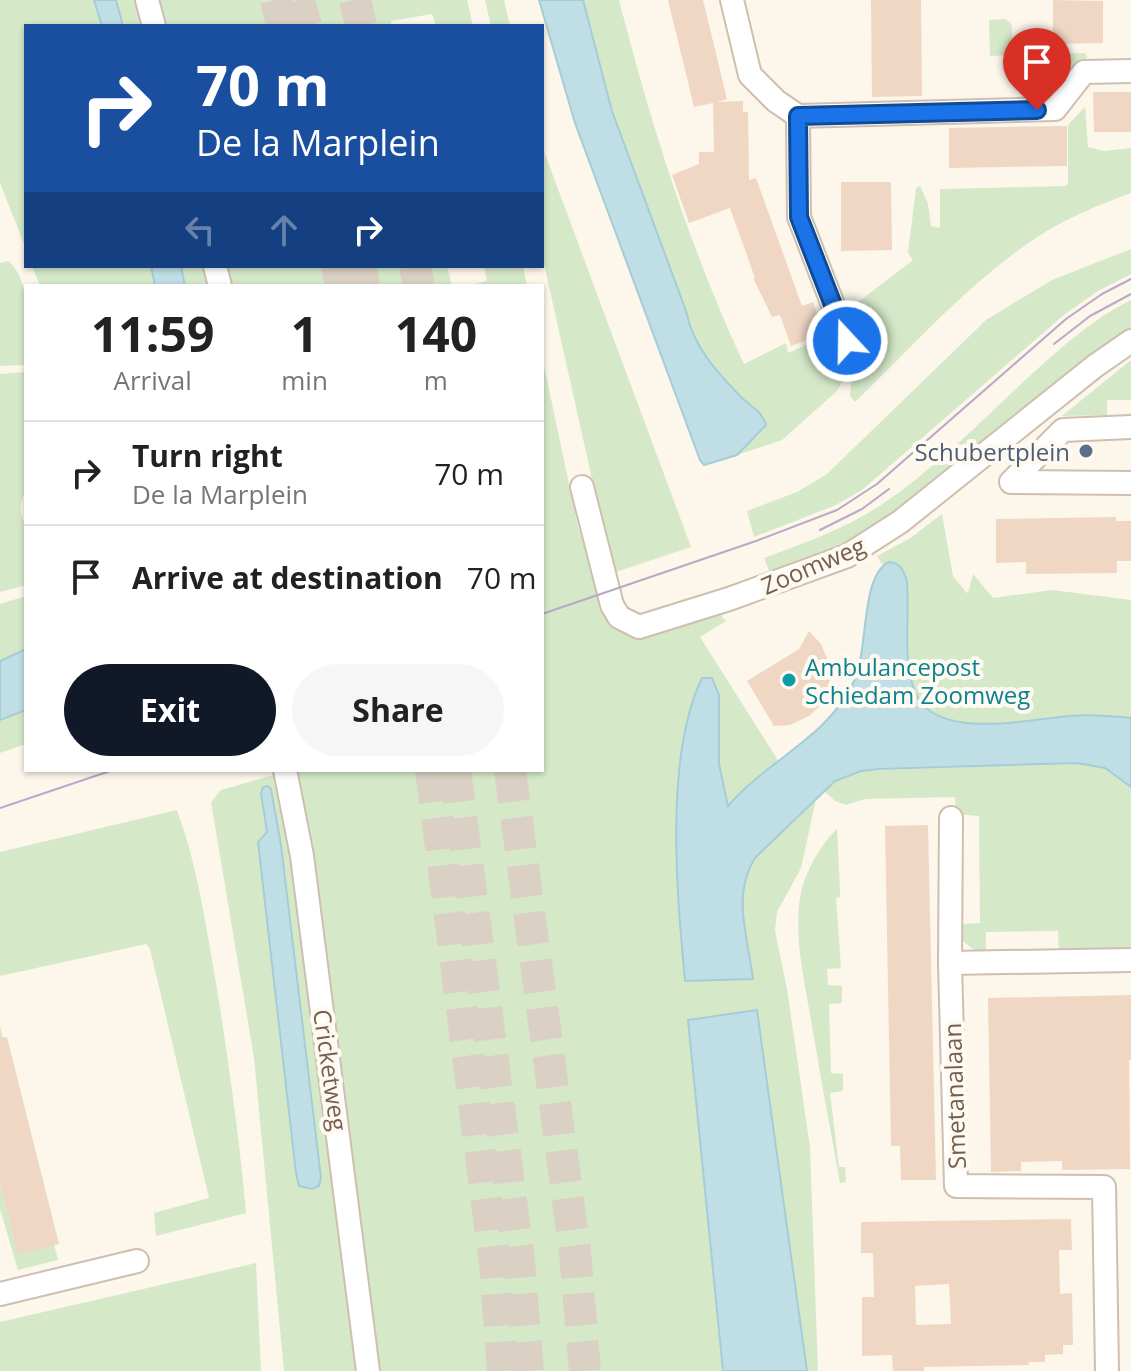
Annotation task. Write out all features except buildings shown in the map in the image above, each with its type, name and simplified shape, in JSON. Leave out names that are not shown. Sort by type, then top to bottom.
[{"type":"street","points":[[147,0],[153,24]]},
{"type":"street","points":[[732,0],[750,75],[776,101],[798,116],[1055,109],[1084,72],[1131,71]]},
{"type":"street","points":[[798,116],[799,217],[847,341]]},
{"type":"street","name":"Zoomweg","points":[[582,487],[612,605],[619,617],[639,627],[729,599],[847,556],[900,522],[1095,366],[1131,341]]},
{"type":"street","points":[[1131,427],[1063,430],[1011,482],[1131,483]]},
{"type":"street","name":"Cricketweg","points":[[285,772],[304,871],[368,1371]]},
{"type":"street","name":"Smetanalaan","points":[[951,818],[950,963],[956,1186],[1104,1187],[1107,1371]]},
{"type":"street","points":[[950,963],[1131,960]]},
{"type":"street","points":[[0,1294],[137,1261]]},
{"type":"green space","points":[[0,0],[94,0],[101,24],[24,24],[24,244],[0,183]]},
{"type":"green space","points":[[116,0],[467,0],[473,24],[435,24],[432,14],[391,21],[391,24],[122,24]]},
{"type":"green space","points":[[485,0],[504,0],[510,24],[491,24]]},
{"type":"green space","points":[[583,0],[619,0],[673,185],[706,275],[744,364],[786,343],[788,353],[817,340],[816,328],[837,314],[842,321],[846,375],[837,391],[782,440],[737,455],[764,416],[716,370],[697,342],[612,111]]},
{"type":"green space","points":[[1006,19],[1012,25],[1012,55],[990,56],[989,20]]},
{"type":"green space","points":[[1085,53],[1087,57],[1048,100],[1034,99],[1030,92],[1042,92],[1041,58],[1024,58],[1024,54]]},
{"type":"green space","points":[[1085,107],[1088,147],[1104,151],[1131,148],[1131,193],[1063,222],[1016,252],[944,314],[855,402],[850,396],[857,322],[852,307],[913,260],[908,253],[916,188],[920,186],[928,204],[931,226],[940,228],[940,189],[1065,186],[1068,184],[1068,125]]},
{"type":"green space","points":[[544,151],[691,547],[613,573],[544,264]]},
{"type":"green space","points":[[1131,249],[1131,274],[1098,291],[1065,314],[862,490],[836,505],[754,537],[747,511],[797,492],[827,474],[986,320],[1052,280]]},
{"type":"green space","points":[[8,261],[16,270],[24,292],[24,365],[0,366],[0,263]]},
{"type":"green space","points":[[33,268],[151,268],[155,284],[39,284]]},
{"type":"green space","points":[[181,268],[448,268],[452,284],[185,284]]},
{"type":"green space","points":[[484,268],[523,268],[527,284],[474,284],[487,281]]},
{"type":"green space","points":[[1131,300],[1131,331],[887,519],[847,545],[770,573],[764,558],[839,528],[901,491],[1068,342],[1104,315]]},
{"type":"green space","points":[[1131,360],[1131,400],[1107,400],[1107,415],[1062,416]]},
{"type":"green space","points":[[544,366],[578,527],[611,624],[632,635],[718,612],[726,621],[700,637],[779,762],[749,784],[728,806],[719,764],[719,695],[702,678],[690,710],[682,746],[678,786],[677,868],[685,981],[753,979],[742,906],[743,884],[763,850],[816,799],[801,868],[777,912],[775,931],[787,989],[810,1147],[818,1371],[807,1371],[757,1010],[688,1020],[723,1371],[284,1371],[254,1058],[211,802],[221,790],[284,772],[544,772]]},
{"type":"green space","points":[[24,372],[24,495],[21,508],[24,522],[24,586],[0,592],[0,374]]},
{"type":"green space","points":[[942,514],[953,576],[968,593],[973,574],[993,598],[1052,590],[1131,600],[1131,718],[1078,715],[986,724],[943,717],[927,708],[912,681],[908,645],[889,562],[883,565],[877,556],[909,539]]},
{"type":"green space","points":[[24,597],[24,650],[0,661],[0,604]]},
{"type":"green space","points":[[24,711],[24,745],[0,753],[0,720]]},
{"type":"green space","points":[[1077,763],[1105,768],[1131,787],[1131,950],[1059,952],[1058,931],[986,932],[986,953],[975,951],[963,941],[961,924],[980,923],[979,816],[956,814],[955,797],[865,799],[846,805],[835,801],[824,791],[840,778],[861,771]]},
{"type":"green space","points":[[177,810],[195,872],[215,977],[233,1095],[246,1213],[156,1236],[154,1213],[209,1198],[150,949],[146,944],[0,976],[0,852]]},
{"type":"green space","points":[[837,829],[840,897],[836,898],[841,968],[827,969],[828,985],[842,986],[842,1003],[829,1004],[831,1073],[843,1074],[843,1091],[830,1093],[839,1167],[845,1167],[846,1182],[840,1183],[803,972],[798,924],[801,892],[807,875],[820,850]]},
{"type":"green space","points":[[0,1026],[58,1260],[18,1270],[0,1209]]},
{"type":"green space","points":[[256,1263],[261,1371],[0,1371],[0,1322]]},
{"type":"water","points":[[94,0],[116,0],[122,24],[101,24]]},
{"type":"water","points":[[539,0],[583,0],[612,111],[694,336],[715,368],[759,413],[766,425],[737,455],[704,465],[700,460],[575,123]]},
{"type":"water","points":[[151,268],[181,268],[185,284],[155,284]]},
{"type":"water","points":[[889,562],[896,564],[905,574],[911,679],[915,692],[926,708],[942,717],[985,724],[1078,715],[1131,718],[1131,787],[1105,768],[1077,763],[880,769],[861,771],[835,781],[756,857],[748,871],[744,885],[743,916],[753,979],[685,981],[677,868],[678,786],[690,710],[702,678],[712,678],[719,695],[719,764],[728,806],[760,775],[813,733],[843,701],[859,667],[873,582]]},
{"type":"water","points":[[24,650],[24,711],[0,720],[0,661]]},
{"type":"water","points":[[268,786],[281,845],[321,1178],[319,1186],[312,1189],[299,1186],[296,1173],[258,842],[267,832],[261,793],[263,787]]},
{"type":"water","points":[[757,1010],[807,1371],[723,1371],[688,1020]]},
{"type":"tunnel","points":[[276,0],[282,24]]},
{"type":"tunnel","points":[[299,0],[305,24]]},
{"type":"tunnel","points":[[355,0],[361,24]]},
{"type":"tunnel","points":[[337,268],[341,284]]},
{"type":"tunnel","points":[[360,268],[364,284]]},
{"type":"tunnel","points":[[415,268],[419,284]]},
{"type":"tunnel","points":[[431,772],[495,1264],[503,1371]]},
{"type":"tunnel","points":[[455,772],[519,1261],[528,1371]]},
{"type":"tunnel","points":[[510,772],[575,1252],[585,1371]]},
{"type":"tram line","points":[[544,613],[837,510],[877,484],[1066,319],[1102,294],[1131,279]]},
{"type":"tram line","points":[[1054,344],[1090,316],[1131,294]]},
{"type":"tram line","points":[[820,530],[862,509],[889,489]]},
{"type":"tram line","points":[[0,808],[107,772]]},
{"type":"place","name":"Schubertplein","points":[[1086,451]]},
{"type":"place","name":"Ambulancepost Schiedam Zoomweg","points":[[789,680]]},
{"type":"route","points":[[847,341],[799,217],[798,116],[1037,110]]}]
